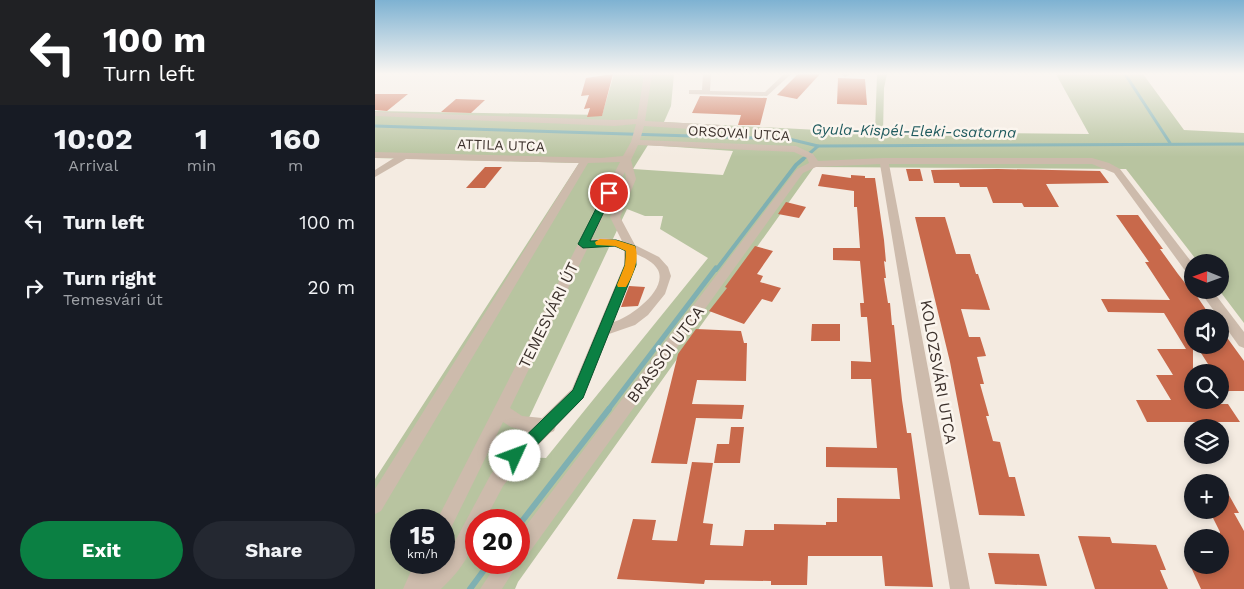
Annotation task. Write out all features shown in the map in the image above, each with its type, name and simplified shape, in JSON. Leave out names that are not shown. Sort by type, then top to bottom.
[{"type":"street","name":"TEMESVÁRI ÚT","points":[[451,509],[626,159],[639,130],[644,101]]},
{"type":"street","points":[[375,114],[615,123],[639,130],[721,128]]},
{"type":"street","name":"ORSOVAI UTCA","points":[[639,130],[796,149],[810,157],[884,161],[1093,161],[1117,171],[1184,261]]},
{"type":"street","name":"ATTILA UTCA","points":[[375,155],[585,160],[626,159]]},
{"type":"street","points":[[375,174],[404,156]]},
{"type":"street","name":"BRASSÓI UTCA","points":[[530,535],[800,171],[808,166],[810,157]]},
{"type":"street","points":[[427,589],[452,565],[497,480],[515,456],[548,426],[578,393],[631,265],[631,249],[627,236],[615,217],[631,179],[626,159]]},
{"type":"street","points":[[375,505],[585,160]]},
{"type":"street","name":"KOLOZSVÁRI UTCA","points":[[884,161],[960,589]]},
{"type":"street","points":[[583,244],[616,243],[654,259],[663,270],[665,281],[655,300],[640,314],[622,325],[604,330]]},
{"type":"street","points":[[1212,299],[1244,342]]},
{"type":"street","points":[[501,409],[508,418],[523,424],[548,426]]},
{"type":"street","points":[[413,589],[420,574]]},
{"type":"street","points":[[490,589],[501,574]]},
{"type":"green space","points":[[606,101],[671,101],[664,122],[875,133],[876,101],[884,101],[883,132],[1089,134],[1071,101],[1163,101],[1184,130],[1244,133],[1244,323],[1226,299],[1229,299],[1229,254],[1192,254],[1126,169],[814,167],[530,565],[530,509],[465,509],[465,574],[524,574],[515,589],[375,589],[375,479],[579,163],[375,158],[375,111],[602,115]],"holes":[[[648,145],[733,151],[723,175],[633,169]],[[627,209],[645,216],[663,216],[660,229],[708,258],[546,458],[511,456]]]},
{"type":"building","points":[[375,101],[399,101],[387,111],[375,110]]},
{"type":"building","points":[[453,101],[483,101],[471,113],[441,112]]},
{"type":"building","points":[[587,101],[606,101],[602,116],[587,117],[590,108],[584,109]]},
{"type":"building","points":[[697,101],[766,101],[760,125],[738,125],[741,115],[692,113]]},
{"type":"building","points":[[837,101],[867,101],[867,105],[837,104]]},
{"type":"building","points":[[485,167],[502,167],[485,188],[466,188]]},
{"type":"building","points":[[906,169],[920,169],[923,181],[909,181]]},
{"type":"building","points":[[931,170],[1100,171],[1109,183],[1046,184],[1059,207],[1024,207],[1022,203],[993,203],[987,187],[960,187],[959,183],[934,183]]},
{"type":"building","points":[[822,174],[851,178],[851,175],[875,178],[886,262],[884,261],[886,278],[884,278],[888,303],[890,303],[892,325],[894,325],[902,400],[907,433],[911,433],[933,587],[885,586],[882,556],[808,556],[807,585],[771,585],[771,581],[705,580],[704,584],[617,579],[633,519],[656,520],[652,540],[677,541],[692,462],[713,463],[703,523],[713,524],[710,545],[743,546],[745,530],[774,530],[774,524],[826,525],[826,522],[837,522],[837,498],[900,499],[897,468],[826,467],[826,447],[877,448],[871,379],[851,379],[851,361],[871,362],[867,317],[861,317],[860,303],[864,303],[860,261],[833,260],[833,248],[860,248],[857,207],[854,207],[854,191],[818,186]]},
{"type":"building","points":[[786,202],[806,207],[799,218],[778,214]]},
{"type":"building","points":[[1116,215],[1138,215],[1184,282],[1184,299],[1199,299],[1206,309],[1184,309],[1184,346],[1164,313],[1108,312],[1101,299],[1170,300],[1145,262],[1149,262]]},
{"type":"building","points":[[915,217],[945,217],[956,254],[970,254],[976,274],[978,274],[990,310],[961,309],[969,337],[980,337],[986,356],[977,357],[984,384],[980,384],[989,416],[986,416],[993,441],[1000,442],[1009,477],[1015,477],[1025,516],[979,515],[950,362]]},
{"type":"building","points":[[755,246],[773,251],[757,274],[763,276],[760,282],[781,288],[772,302],[762,299],[744,324],[709,311],[727,288],[725,287]]},
{"type":"building","points":[[629,286],[645,287],[638,306],[621,307]]},
{"type":"building","points":[[812,324],[840,324],[840,341],[811,341]]},
{"type":"building","points":[[696,329],[741,331],[744,343],[747,343],[746,381],[697,380],[692,404],[744,405],[742,419],[696,418],[687,464],[651,463],[678,354]]},
{"type":"building","points":[[1229,340],[1244,361],[1244,391],[1229,391],[1229,364],[1208,364],[1202,354],[1229,354]]},
{"type":"building","points":[[1157,349],[1184,349],[1184,354],[1193,354],[1193,364],[1184,364],[1184,409],[1229,409],[1229,406],[1240,422],[1229,422],[1229,419],[1184,419],[1184,422],[1147,422],[1136,400],[1171,400],[1156,375],[1173,375]]},
{"type":"building","points":[[731,427],[744,427],[740,463],[714,463],[717,444],[729,444]]},
{"type":"building","points":[[1229,495],[1239,513],[1234,513],[1244,531],[1244,589],[1201,589],[1194,574],[1229,574],[1229,529],[1218,529],[1214,519],[1229,519]]},
{"type":"building","points":[[1078,536],[1110,537],[1112,543],[1156,545],[1166,570],[1160,570],[1168,589],[1095,589]]},
{"type":"building","points":[[988,553],[1039,554],[1047,586],[995,584]]},
{"type":"waterway","points":[[1143,101],[1170,143]]},
{"type":"waterway","name":"Gyula-Kispél-Eleki-csatorna","points":[[375,126],[789,139],[818,146]]},
{"type":"waterway","name":"Gyula-Kispél-Eleki-csatorna","points":[[818,146],[1244,144]]},
{"type":"waterway","points":[[802,160],[818,146]]},
{"type":"waterway","points":[[716,270],[796,165],[803,159]]},
{"type":"waterway","points":[[608,410],[716,268]]},
{"type":"waterway","points":[[530,511],[609,409]]},
{"type":"waterway","points":[[470,589],[481,574]]},
{"type":"slow traffic","points":[[600,242],[616,243],[631,249],[631,265],[622,285]]},
{"type":"route","points":[[515,456],[548,426],[578,393],[631,265],[631,249],[616,243],[583,244],[609,193]]}]
